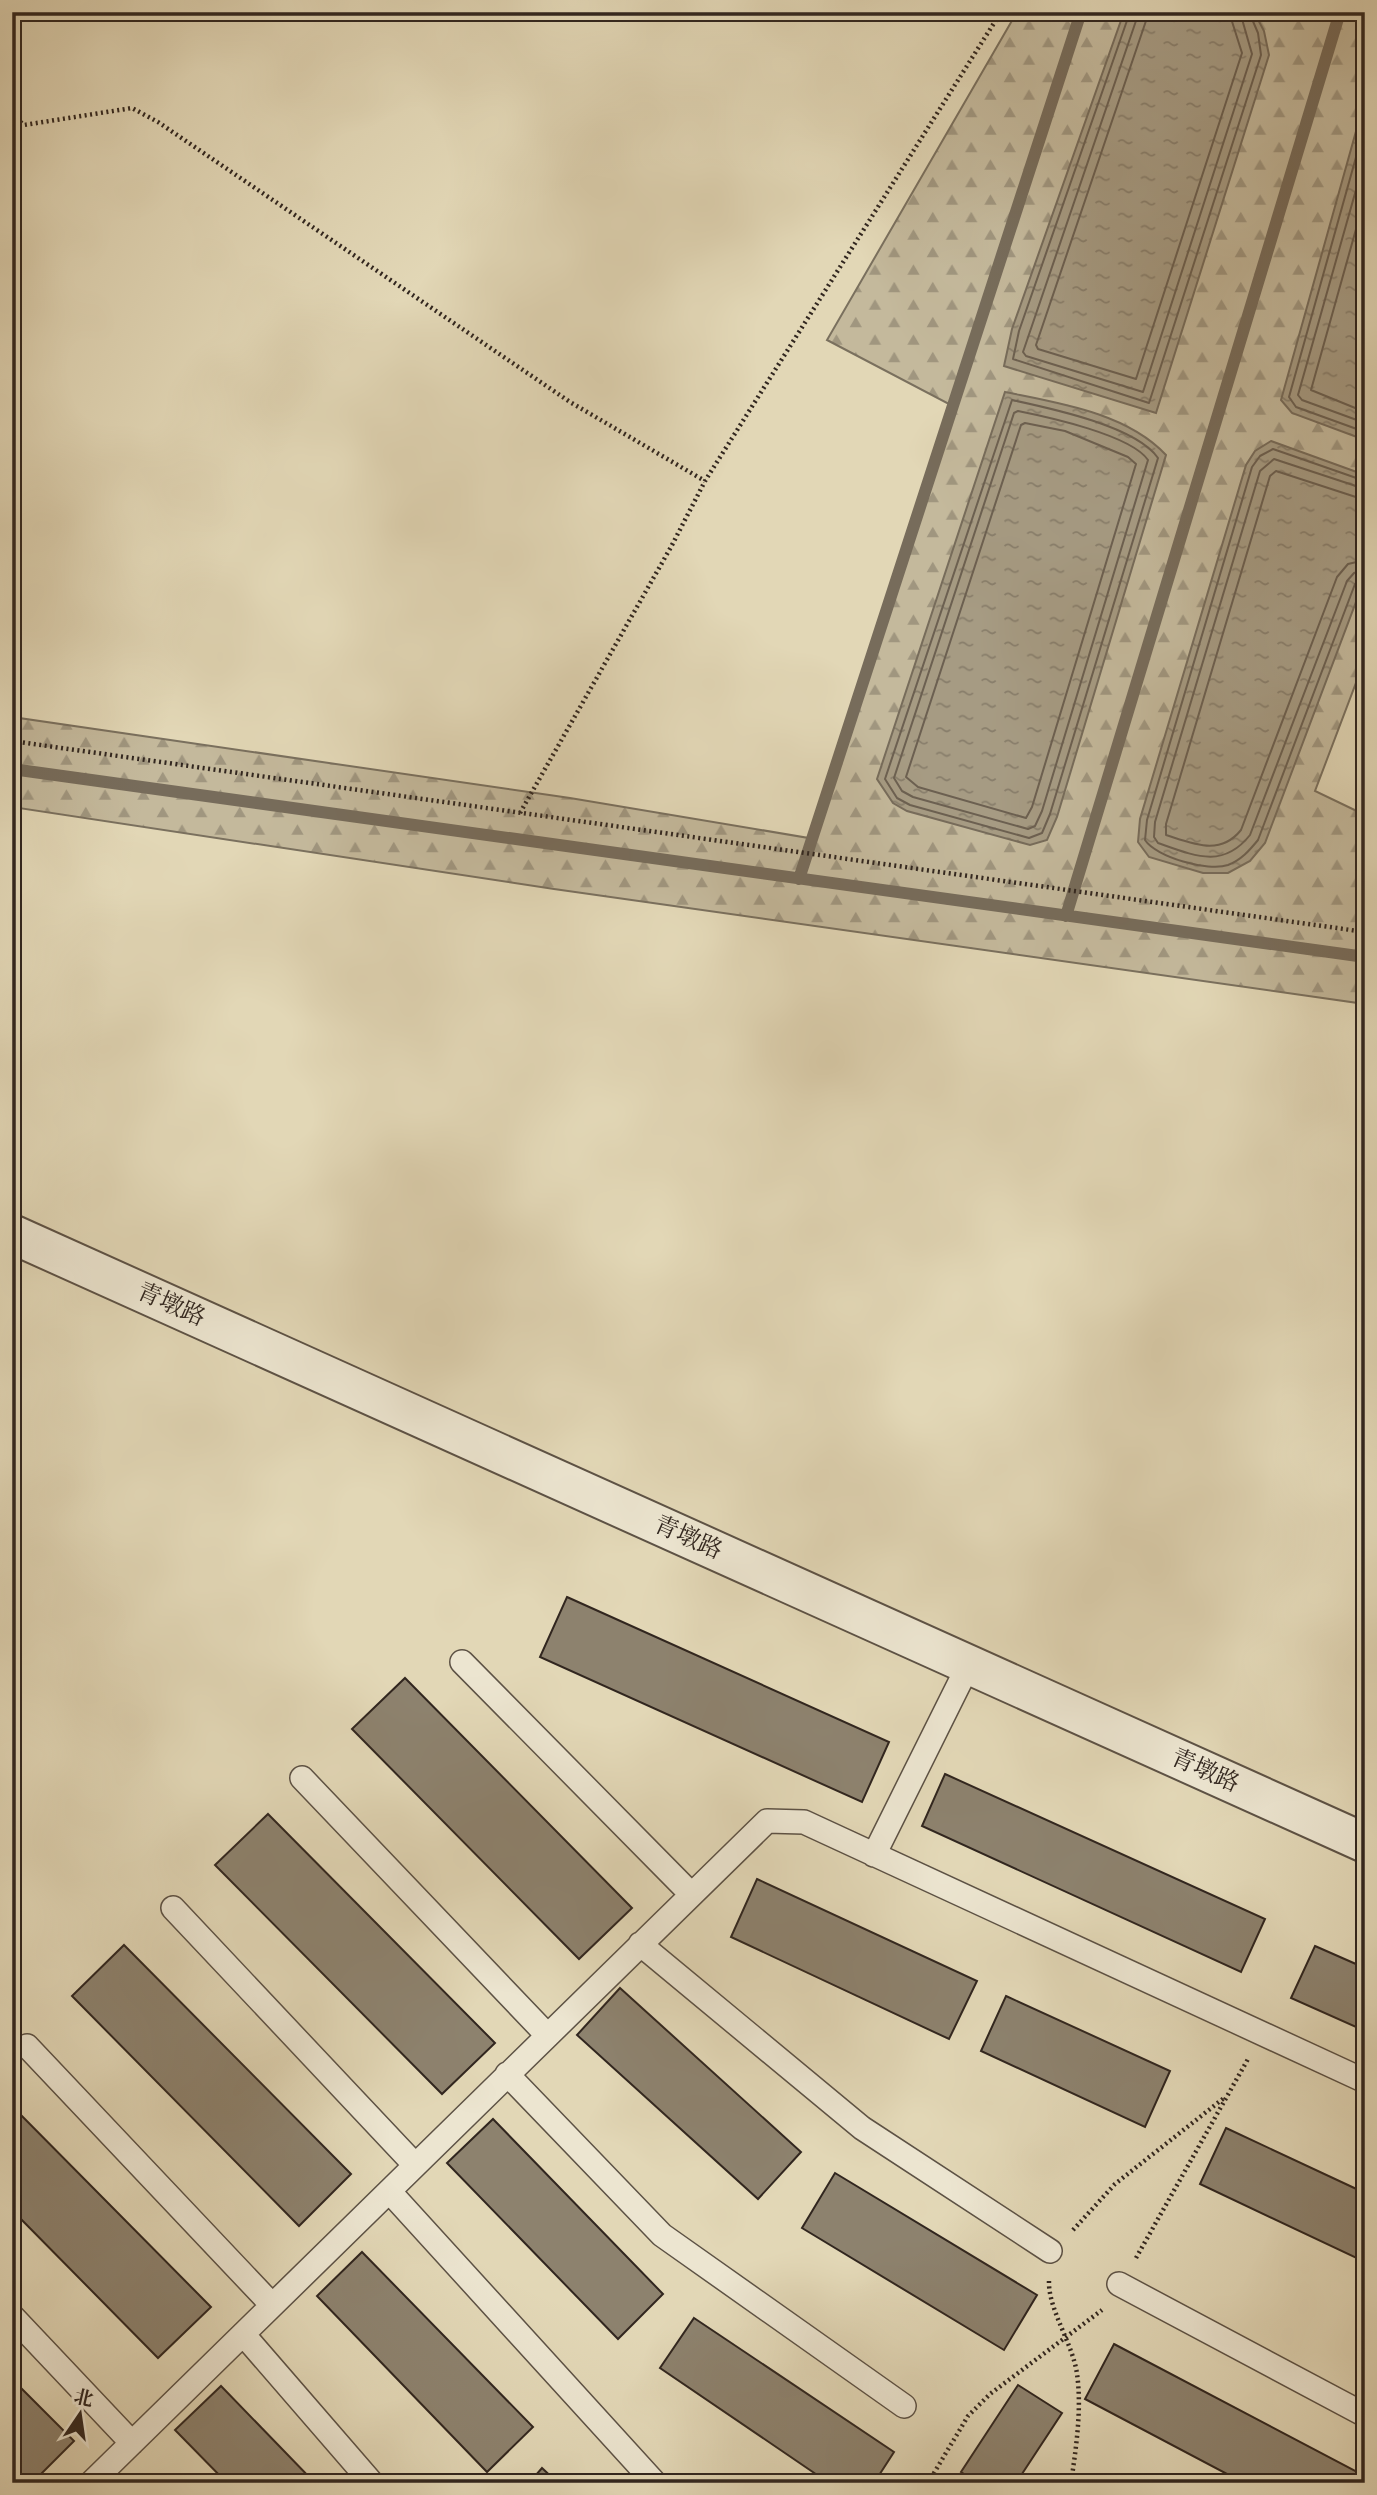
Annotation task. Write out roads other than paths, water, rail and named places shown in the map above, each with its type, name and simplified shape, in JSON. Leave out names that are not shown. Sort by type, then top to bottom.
[{"type":"street","name":"青墩路","points":[[12,1234],[1365,1843]]},
{"type":"lane","points":[[462,1662],[691,1894]]},
{"type":"lane","points":[[874,1854],[969,1664]]},
{"type":"lane","points":[[302,1778],[547,2035]]},
{"type":"lane","points":[[93,2482],[767,1821],[804,1822],[1365,2081]]},
{"type":"lane","points":[[173,1908],[415,2165]]},
{"type":"lane","points":[[640,1944],[862,2128],[1050,2251]]},
{"type":"lane","points":[[27,2046],[272,2305]]},
{"type":"lane","points":[[507,2074],[662,2235],[904,2406]]},
{"type":"lane","points":[[389,2191],[655,2483]]},
{"type":"lane","points":[[1119,2284],[1365,2415]]},
{"type":"lane","points":[[12,2316],[132,2443]]},
{"type":"lane","points":[[243,2334],[372,2483]]},
{"type":"water","points":[[1124,12],[1254,12],[1264,31],[1269,55],[1156,413],[1004,366],[1012,329]]},
{"type":"water","points":[[1365,99],[1365,440],[1292,413],[1281,400]]},
{"type":"water","points":[[1005,392],[1069,406],[1112,420],[1132,429],[1166,455],[1057,817],[1047,840],[1030,845],[907,811],[893,803],[877,779]]},
{"type":"water","points":[[1271,441],[1365,475],[1365,578],[1265,843],[1250,861],[1228,873],[1203,873],[1149,857],[1138,842],[1140,819],[1246,465],[1255,451]]},
{"type":"waterway","points":[[799,879],[1081,12]]},
{"type":"waterway","points":[[1066,916],[1340,12]]},
{"type":"waterway","points":[[12,769],[1365,957]]}]
